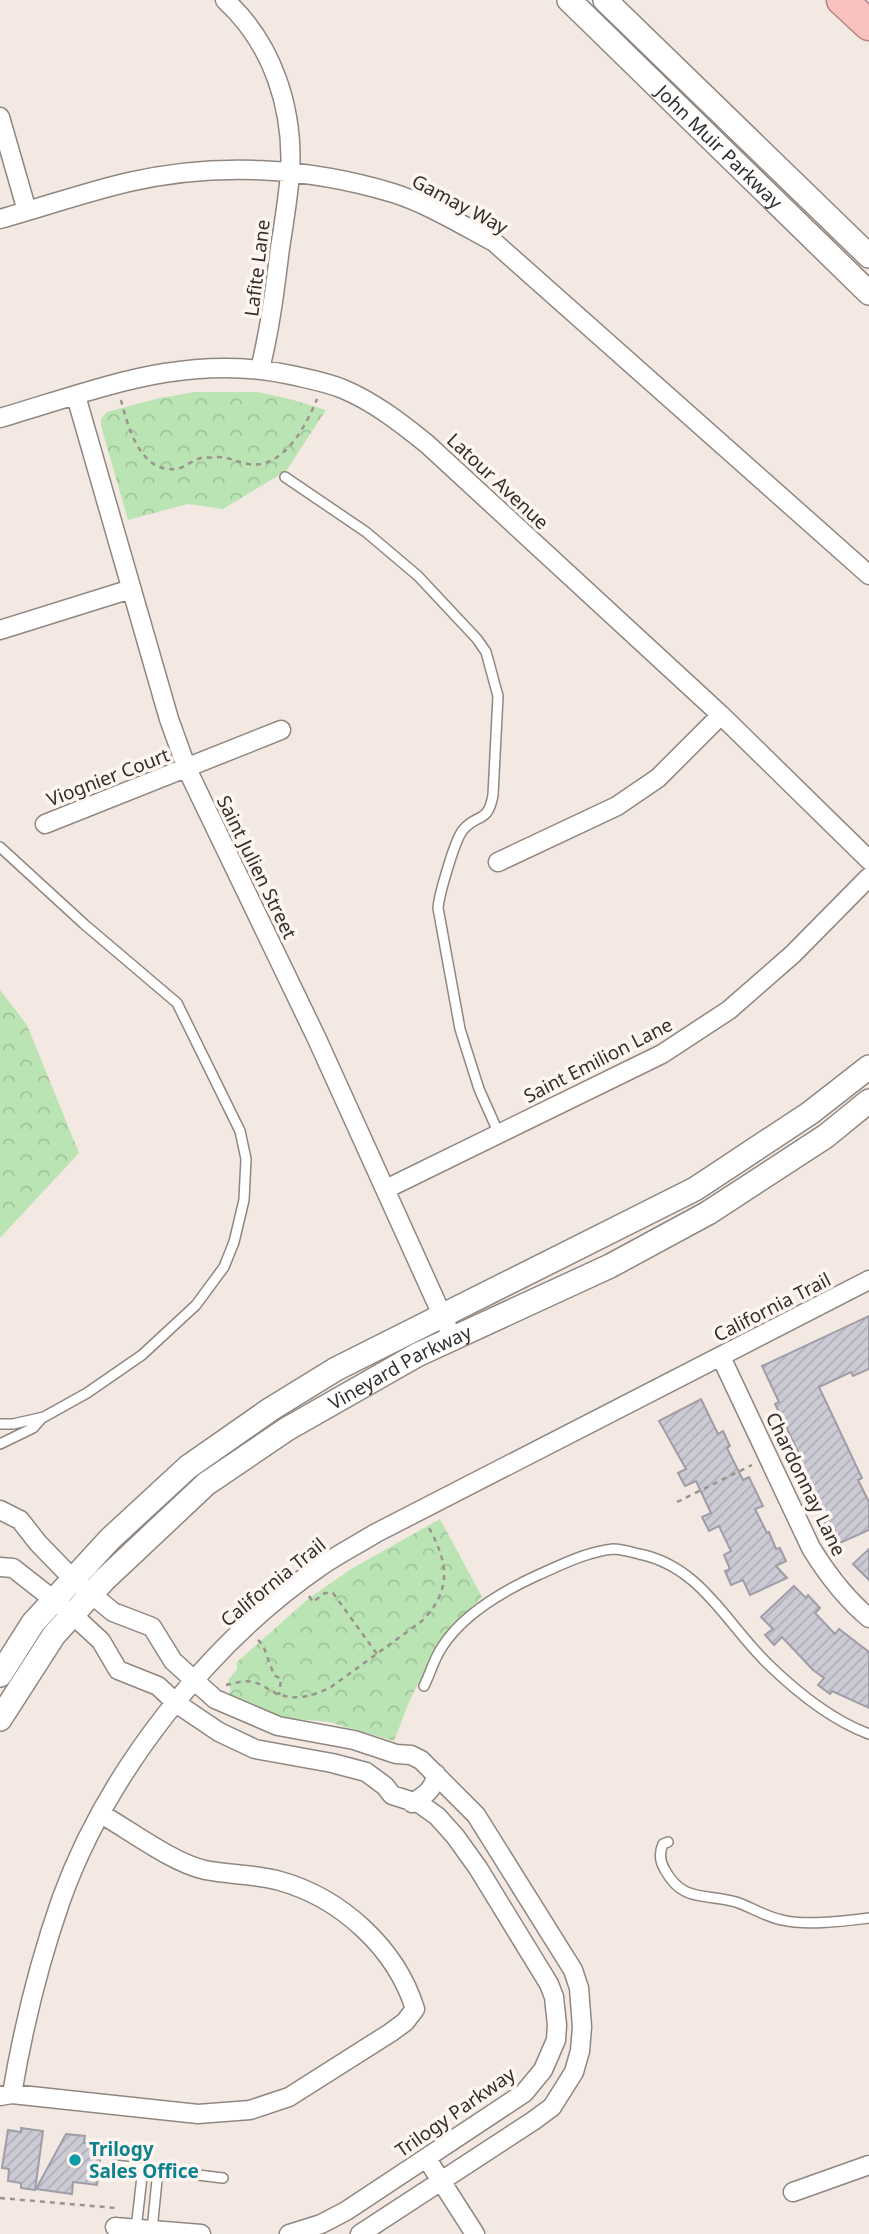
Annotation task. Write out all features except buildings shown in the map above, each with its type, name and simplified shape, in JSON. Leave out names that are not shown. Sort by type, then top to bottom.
[{"type":"highway","points":[[842,0],[869,25]]},
{"type":"street","name":"Lafite Lane","points":[[225,0],[259,40],[280,83],[287,115],[290,172],[270,330],[260,369]]},
{"type":"street","name":"John Muir Parkway","points":[[569,0],[869,293]]},
{"type":"street","name":"John Muir Parkway","points":[[605,0],[869,256]]},
{"type":"street","points":[[0,117],[27,211]]},
{"type":"street","name":"Gamay Way","points":[[0,219],[129,182],[187,172],[290,172],[395,194],[494,242],[869,575]]},
{"type":"street","name":"Latour Avenue","points":[[0,418],[117,383],[174,370],[235,367],[260,369],[341,388],[395,419],[427,444],[721,715],[869,860]]},
{"type":"street","name":"Saint Julien Street","points":[[76,396],[169,719],[187,769],[317,1039],[453,1338]]},
{"type":"street","points":[[0,629],[131,589]]},
{"type":"street","points":[[498,862],[617,806],[658,778],[721,715]]},
{"type":"street","name":"Viognier Court","points":[[45,824],[281,730]]},
{"type":"street","name":"Saint Emilion Lane","points":[[386,1189],[662,1054],[729,1010],[793,954],[869,877]]},
{"type":"street","name":"Vineyard Parkway","points":[[0,1675],[33,1623],[72,1578],[188,1467],[271,1409],[325,1376],[695,1189],[810,1113],[869,1067]]},
{"type":"street","name":"Vineyard Parkway","points":[[0,1719],[54,1635],[129,1555],[206,1484],[286,1429],[338,1399],[453,1338],[610,1266],[708,1213],[826,1136],[869,1101]]},
{"type":"street","name":"California Trail","points":[[4,2093],[62,1898],[102,1814],[153,1733],[176,1703],[246,1628],[321,1567],[376,1533],[869,1280]]},
{"type":"street","name":"Chardonnay Lane","points":[[721,1357],[818,1559],[848,1598],[869,1618]]},
{"type":"street","points":[[0,1510],[20,1520],[72,1578],[119,1615],[152,1627],[173,1661],[215,1699],[265,1722],[354,1740],[421,1760],[476,1815],[573,1970],[582,2005],[580,2051],[574,2072],[552,2107],[360,2234]]},
{"type":"street","name":"Trilogy Parkway","points":[[0,1567],[13,1568],[73,1615],[101,1641],[118,1670],[158,1686],[176,1703],[219,1732],[255,1749],[366,1772],[385,1786],[392,1795],[420,1804],[437,1816],[478,1868],[549,1984],[554,1997],[556,2040],[543,2070],[524,2093],[333,2219],[289,2234]]},
{"type":"street","points":[[412,1803],[428,1793],[435,1784],[436,1774]]},
{"type":"street","points":[[4,2093],[198,2114],[250,2109],[289,2097],[390,2033],[405,2022],[415,2009],[409,1991],[398,1973],[366,1931],[337,1906],[308,1891],[278,1881],[206,1870],[185,1863],[102,1814]]},
{"type":"street","points":[[427,2159],[475,2234]]},
{"type":"street","points":[[793,2192],[869,2165]]},
{"type":"street","points":[[114,2227],[201,2234]]},
{"type":"lane","points":[[285,477],[366,532],[418,576],[452,610],[486,652],[498,695],[491,809],[484,817],[463,830],[439,894],[438,908],[460,1030],[479,1089],[499,1134]]},
{"type":"lane","points":[[0,847],[84,924],[177,1003],[240,1131],[246,1159],[244,1200],[234,1241],[224,1267],[196,1305],[142,1355],[87,1393],[44,1417],[33,1428],[0,1444]]},
{"type":"lane","points":[[0,1424],[44,1417]]},
{"type":"lane","points":[[424,1686],[442,1647],[489,1600],[585,1554],[616,1549],[671,1563],[685,1572],[721,1608],[767,1664],[814,1706],[869,1734]]},
{"type":"lane","points":[[668,1842],[661,1848],[663,1867],[673,1883],[687,1894],[733,1901],[782,1920],[832,1922],[869,1918]]},
{"type":"lane","points":[[114,2165],[223,2178]]},
{"type":"lane","points":[[143,2168],[144,2229]]},
{"type":"lane","points":[[144,2229],[158,2170]]},
{"type":"path","points":[[117,383],[129,428],[140,451],[151,462],[177,469],[200,458],[226,457],[249,464],[264,463],[278,457],[289,448],[313,408],[323,383]]},
{"type":"path","points":[[677,1502],[768,1457]]},
{"type":"path","points":[[196,1680],[226,1685],[255,1682],[279,1695],[292,1698],[318,1694],[422,1621],[433,1610],[442,1594],[444,1563],[437,1543],[419,1511]]},
{"type":"path","points":[[299,1584],[313,1602],[325,1593],[333,1592],[377,1654]]},
{"type":"path","points":[[246,1628],[263,1645],[274,1675],[281,1679],[279,1695]]},
{"type":"path","points":[[0,2198],[124,2209],[144,2229]]},
{"type":"green space","points":[[195,392],[257,392],[326,410],[286,471],[223,509],[188,504],[128,520],[101,419],[107,412]]},
{"type":"green space","points":[[0,990],[27,1025],[79,1153],[0,1238]]},
{"type":"green space","points":[[440,1519],[482,1597],[441,1638],[409,1702],[394,1741],[329,1722],[287,1718],[254,1708],[228,1694],[231,1691],[228,1680],[237,1669],[237,1662],[308,1599],[351,1569]]},
{"type":"place","name":"Trilogy Sales Office","points":[[75,2160]]}]
